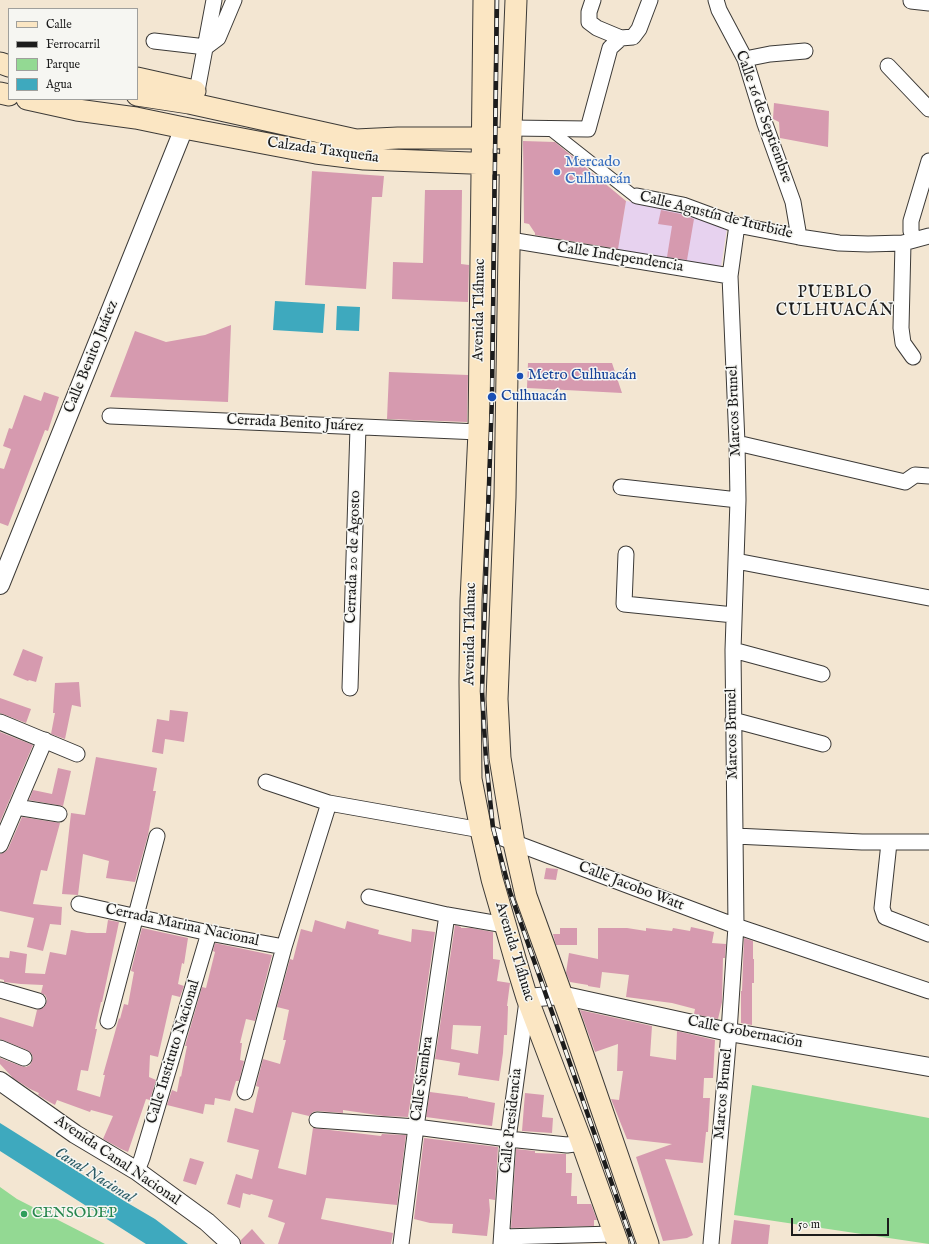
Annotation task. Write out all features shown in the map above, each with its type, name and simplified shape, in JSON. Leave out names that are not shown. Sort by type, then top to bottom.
[{"type":"main road","name":"Avenida Tláhuac","points":[[484,0],[479,432],[471,600],[471,779],[492,879],[527,998],[582,1143],[616,1239]]},
{"type":"main road","name":"Avenida Tláhuac","points":[[516,0],[511,134],[505,497],[497,699],[500,751],[514,843],[526,896],[648,1244]]},
{"type":"main road","name":"Calzada Taxqueña","points":[[138,78],[398,138]]},
{"type":"main road","name":"Calzada Taxqueña","points":[[138,94],[189,103],[356,140],[398,138],[482,138],[511,134]]},
{"type":"main road","name":"Calzada Taxqueña","points":[[32,100],[77,110],[136,118],[316,153],[364,159],[511,165]]},
{"type":"main road","name":"Calzada Taxqueña","points":[[87,100],[136,118]]},
{"type":"main road","points":[[471,600],[501,602]]},
{"type":"street","points":[[197,91],[214,0]]},
{"type":"street","points":[[154,41],[206,47],[218,38],[234,0]]},
{"type":"street","points":[[593,0],[589,12],[589,22],[596,28],[621,38],[633,37],[639,29],[650,0]]},
{"type":"street","name":"Calle 16 de Septiembre","points":[[716,0],[745,59],[765,124],[793,202],[799,237]]},
{"type":"street","points":[[911,1],[929,3]]},
{"type":"street","points":[[511,134],[548,128],[588,129],[610,48],[621,38]]},
{"type":"street","points":[[745,59],[770,54],[805,51]]},
{"type":"street","points":[[888,66],[929,109]]},
{"type":"street","name":"Calle Benito Juárez","points":[[0,585],[184,128]]},
{"type":"street","name":"Calle Agustín de Iturbide","points":[[548,128],[633,195],[683,204],[737,225],[799,237],[846,243],[868,244],[909,241],[929,236]]},
{"type":"street","points":[[913,357],[903,342],[901,328],[911,221],[929,161]]},
{"type":"street","name":"Marcos Brunel","points":[[711,1244],[729,1032],[736,926],[733,650],[738,500],[730,276],[737,225]]},
{"type":"street","name":"Calle Independencia","points":[[510,240],[730,276]]},
{"type":"street","name":"Cerrada Benito Juárez","points":[[110,416],[479,432]]},
{"type":"street","name":"Cerrada 20 de Agosto","points":[[350,688],[358,427]]},
{"type":"street","points":[[737,444],[905,482],[915,476],[929,476]]},
{"type":"street","points":[[621,487],[738,500]]},
{"type":"street","points":[[626,554],[624,604],[734,615]]},
{"type":"street","points":[[736,561],[929,598]]},
{"type":"street","points":[[733,650],[822,674]]},
{"type":"street","points":[[733,720],[823,744]]},
{"type":"street","points":[[0,722],[77,754]]},
{"type":"street","points":[[0,845],[45,740]]},
{"type":"street","name":"Calle Jacobo Watt","points":[[266,782],[329,802],[481,830],[736,926],[929,991]]},
{"type":"street","points":[[245,1092],[284,947],[329,802]]},
{"type":"street","points":[[16,807],[59,814]]},
{"type":"street","points":[[108,1021],[157,836]]},
{"type":"street","points":[[735,836],[889,843],[929,842]]},
{"type":"street","points":[[889,843],[882,908],[885,917],[929,934]]},
{"type":"street","points":[[369,897],[447,915],[505,925]]},
{"type":"street","name":"Cerrada Marina Nacional","points":[[79,904],[209,933],[284,947]]},
{"type":"street","name":"Calle Siembra","points":[[401,1244],[416,1127],[447,915]]},
{"type":"street","name":"Calle Instituto Nacional","points":[[136,1171],[142,1158],[209,933]]},
{"type":"street","points":[[0,990],[38,1001]]},
{"type":"street","name":"Calle Gobernación","points":[[527,998],[561,995],[729,1032],[929,1067]]},
{"type":"street","name":"Calle Presidencia","points":[[501,1241],[508,1139],[527,998]]},
{"type":"street","points":[[0,1048],[24,1058]]},
{"type":"street","name":"Avenida Canal Nacional","points":[[0,1081],[75,1134],[136,1171],[207,1222],[231,1244]]},
{"type":"street","points":[[317,1120],[416,1127],[567,1145],[582,1143]]},
{"type":"street","points":[[501,1241],[616,1239]]},
{"type":"shaded area","points":[[626,201],[686,211],[727,228],[721,267],[617,252]]},
{"type":"green space","points":[[752,1085],[929,1118],[929,1244],[734,1215]]},
{"type":"green space","name":"CENSODEP","points":[[0,1187],[17,1199],[105,1244],[0,1244]]},
{"type":"water","points":[[275,301],[325,304],[323,333],[273,330]]},
{"type":"water","points":[[337,306],[360,307],[359,331],[336,330]]},
{"type":"water","name":"Canal Nacional","points":[[0,1123],[155,1219],[188,1244],[146,1244],[0,1151]]},
{"type":"building","points":[[774,103],[829,111],[828,147],[780,138],[779,122],[773,119]]},
{"type":"building","name":"Mercado Culhuacán","points":[[523,141],[555,142],[626,201],[618,249],[535,235],[529,224],[524,223]]},
{"type":"building","points":[[312,171],[384,176],[382,197],[372,197],[366,289],[305,285]]},
{"type":"building","points":[[425,190],[462,190],[461,264],[469,265],[468,302],[392,299],[393,262],[423,263]]},
{"type":"building","points":[[661,210],[681,214],[694,219],[687,260],[667,257],[672,226],[658,224]]},
{"type":"building","points":[[231,325],[228,402],[110,397],[135,331],[166,342],[205,335]]},
{"type":"building","points":[[528,363],[612,363],[622,393],[527,388]]},
{"type":"building","points":[[389,372],[468,375],[467,422],[387,419]]},
{"type":"building","points":[[44,392],[59,397],[48,431],[45,430],[8,526],[0,523],[0,468],[4,469],[11,449],[3,446],[9,428],[12,429],[24,395],[41,401]]},
{"type":"building","points":[[23,649],[43,657],[36,682],[28,681],[13,675]]},
{"type":"building","points":[[79,682],[81,707],[72,705],[65,739],[51,734],[55,713],[53,713],[55,683]]},
{"type":"building","points":[[0,698],[31,709],[26,723],[0,713]]},
{"type":"building","points":[[170,710],[188,712],[184,742],[165,739],[163,754],[152,752],[157,719],[169,721]]},
{"type":"building","points":[[0,732],[33,745],[0,822]]},
{"type":"building","points":[[96,757],[157,768],[153,791],[156,791],[148,835],[135,882],[106,878],[109,861],[83,854],[78,895],[62,894],[71,813],[85,815]]},
{"type":"building","points":[[58,768],[71,771],[63,806],[29,800],[33,790],[52,794]]},
{"type":"building","points":[[22,817],[60,823],[47,871],[41,870],[33,904],[62,907],[61,925],[50,924],[43,951],[27,947],[34,918],[0,911],[0,854],[8,849]]},
{"type":"building","points":[[546,868],[558,869],[556,880],[544,879]]},
{"type":"building","points":[[108,920],[119,922],[95,1029],[97,1029],[88,1071],[81,1070],[77,1090],[100,1097],[105,1075],[103,1075],[119,1018],[120,1019],[124,1004],[128,1005],[134,972],[131,971],[142,928],[188,938],[184,964],[182,963],[178,984],[184,986],[180,997],[172,995],[158,1057],[150,1055],[149,1077],[156,1080],[150,1100],[146,1099],[128,1152],[103,1139],[113,1116],[91,1110],[90,1112],[57,1100],[55,1105],[38,1095],[39,1093],[13,1078],[0,1064],[0,1058],[26,1067],[30,1065],[33,1057],[27,1050],[0,1039],[0,1017],[33,1027],[37,1010],[44,1007],[47,999],[45,995],[41,993],[43,985],[4,982],[4,980],[0,979],[0,957],[9,958],[10,951],[27,954],[25,973],[45,974],[50,952],[66,955],[71,930],[87,933],[106,933]]},
{"type":"building","points":[[315,920],[345,929],[347,921],[379,930],[378,934],[411,942],[412,929],[435,932],[408,1117],[384,1116],[343,1110],[343,1113],[317,1111],[313,1112],[309,1116],[292,1112],[278,1168],[306,1175],[313,1128],[381,1136],[382,1134],[406,1135],[397,1205],[326,1198],[321,1219],[393,1233],[391,1244],[278,1244],[285,1223],[268,1217],[273,1200],[243,1193],[240,1208],[227,1204],[236,1174],[252,1179],[259,1150],[227,1142],[235,1108],[253,1113],[259,1087],[256,1086],[263,1059],[280,1064],[286,1040],[283,1040],[289,1010],[277,1007],[290,959],[293,960],[301,929],[312,932]]},
{"type":"building","points":[[455,925],[461,928],[471,928],[493,932],[493,959],[500,960],[497,981],[510,983],[507,1006],[507,1035],[504,1035],[499,1081],[458,1075],[460,1063],[435,1059]],"holes":[[[453,1025],[481,1026],[478,1054],[451,1049]]]},
{"type":"building","points":[[691,927],[714,932],[712,943],[726,944],[725,958],[723,958],[722,1002],[718,1019],[694,1014],[695,1009],[672,1003],[626,997],[629,975],[602,972],[600,988],[570,982],[566,973],[569,953],[598,959],[598,928],[627,928],[646,931],[646,928],[672,931],[673,928],[690,931]]},
{"type":"building","points":[[560,928],[577,928],[577,945],[556,945],[553,934],[560,934]]},
{"type":"building","points":[[744,938],[753,941],[754,983],[752,983],[752,1025],[741,1023]]},
{"type":"building","points":[[215,943],[272,955],[255,1021],[246,1019],[240,1043],[242,1043],[240,1060],[244,1061],[239,1081],[236,1081],[230,1101],[215,1098],[214,1105],[205,1104],[203,1114],[167,1105],[172,1090],[177,1092],[187,1046],[185,1046],[202,987],[206,988],[215,952],[213,951]]},
{"type":"building","points":[[580,1010],[652,1026],[650,1056],[676,1060],[677,1031],[715,1040],[713,1078],[704,1078],[703,1098],[710,1098],[708,1132],[706,1132],[703,1163],[665,1159],[693,1235],[687,1238],[663,1241],[636,1157],[672,1144],[627,1139],[611,1099],[619,1100],[623,1071],[617,1071],[618,1044],[595,1052]]},
{"type":"building","points":[[430,1092],[468,1097],[495,1103],[492,1126],[426,1117]]},
{"type":"building","points":[[525,1093],[544,1095],[542,1117],[553,1118],[552,1133],[522,1131]]},
{"type":"building","points":[[424,1138],[498,1147],[495,1200],[489,1199],[490,1211],[487,1236],[452,1233],[453,1224],[430,1223],[414,1219]]},
{"type":"building","points":[[516,1149],[535,1151],[535,1153],[566,1154],[566,1173],[572,1173],[571,1196],[577,1196],[577,1204],[591,1204],[597,1220],[594,1220],[594,1226],[511,1228]]},
{"type":"building","points":[[190,1158],[204,1162],[196,1185],[183,1181]]},
{"type":"building","points":[[734,1220],[770,1225],[768,1244],[731,1244]]},
{"type":"building","points":[[252,1229],[265,1244],[241,1244],[241,1240]]},
{"type":"railway","points":[[497,0],[492,397],[482,691],[486,760],[493,828],[510,892],[633,1244]]},
{"type":"place","name":"Mercado Culhuacán","points":[[557,172]]},
{"type":"place","name":"Metro Culhuacán","points":[[520,376]]},
{"type":"place","name":"Culhuacán","points":[[492,397]]},
{"type":"place","name":"CENSODEP","points":[[24,1214]]},
{"type":"district","name":"PUEBLO CULHUACÁN","points":[[835,303]]}]
